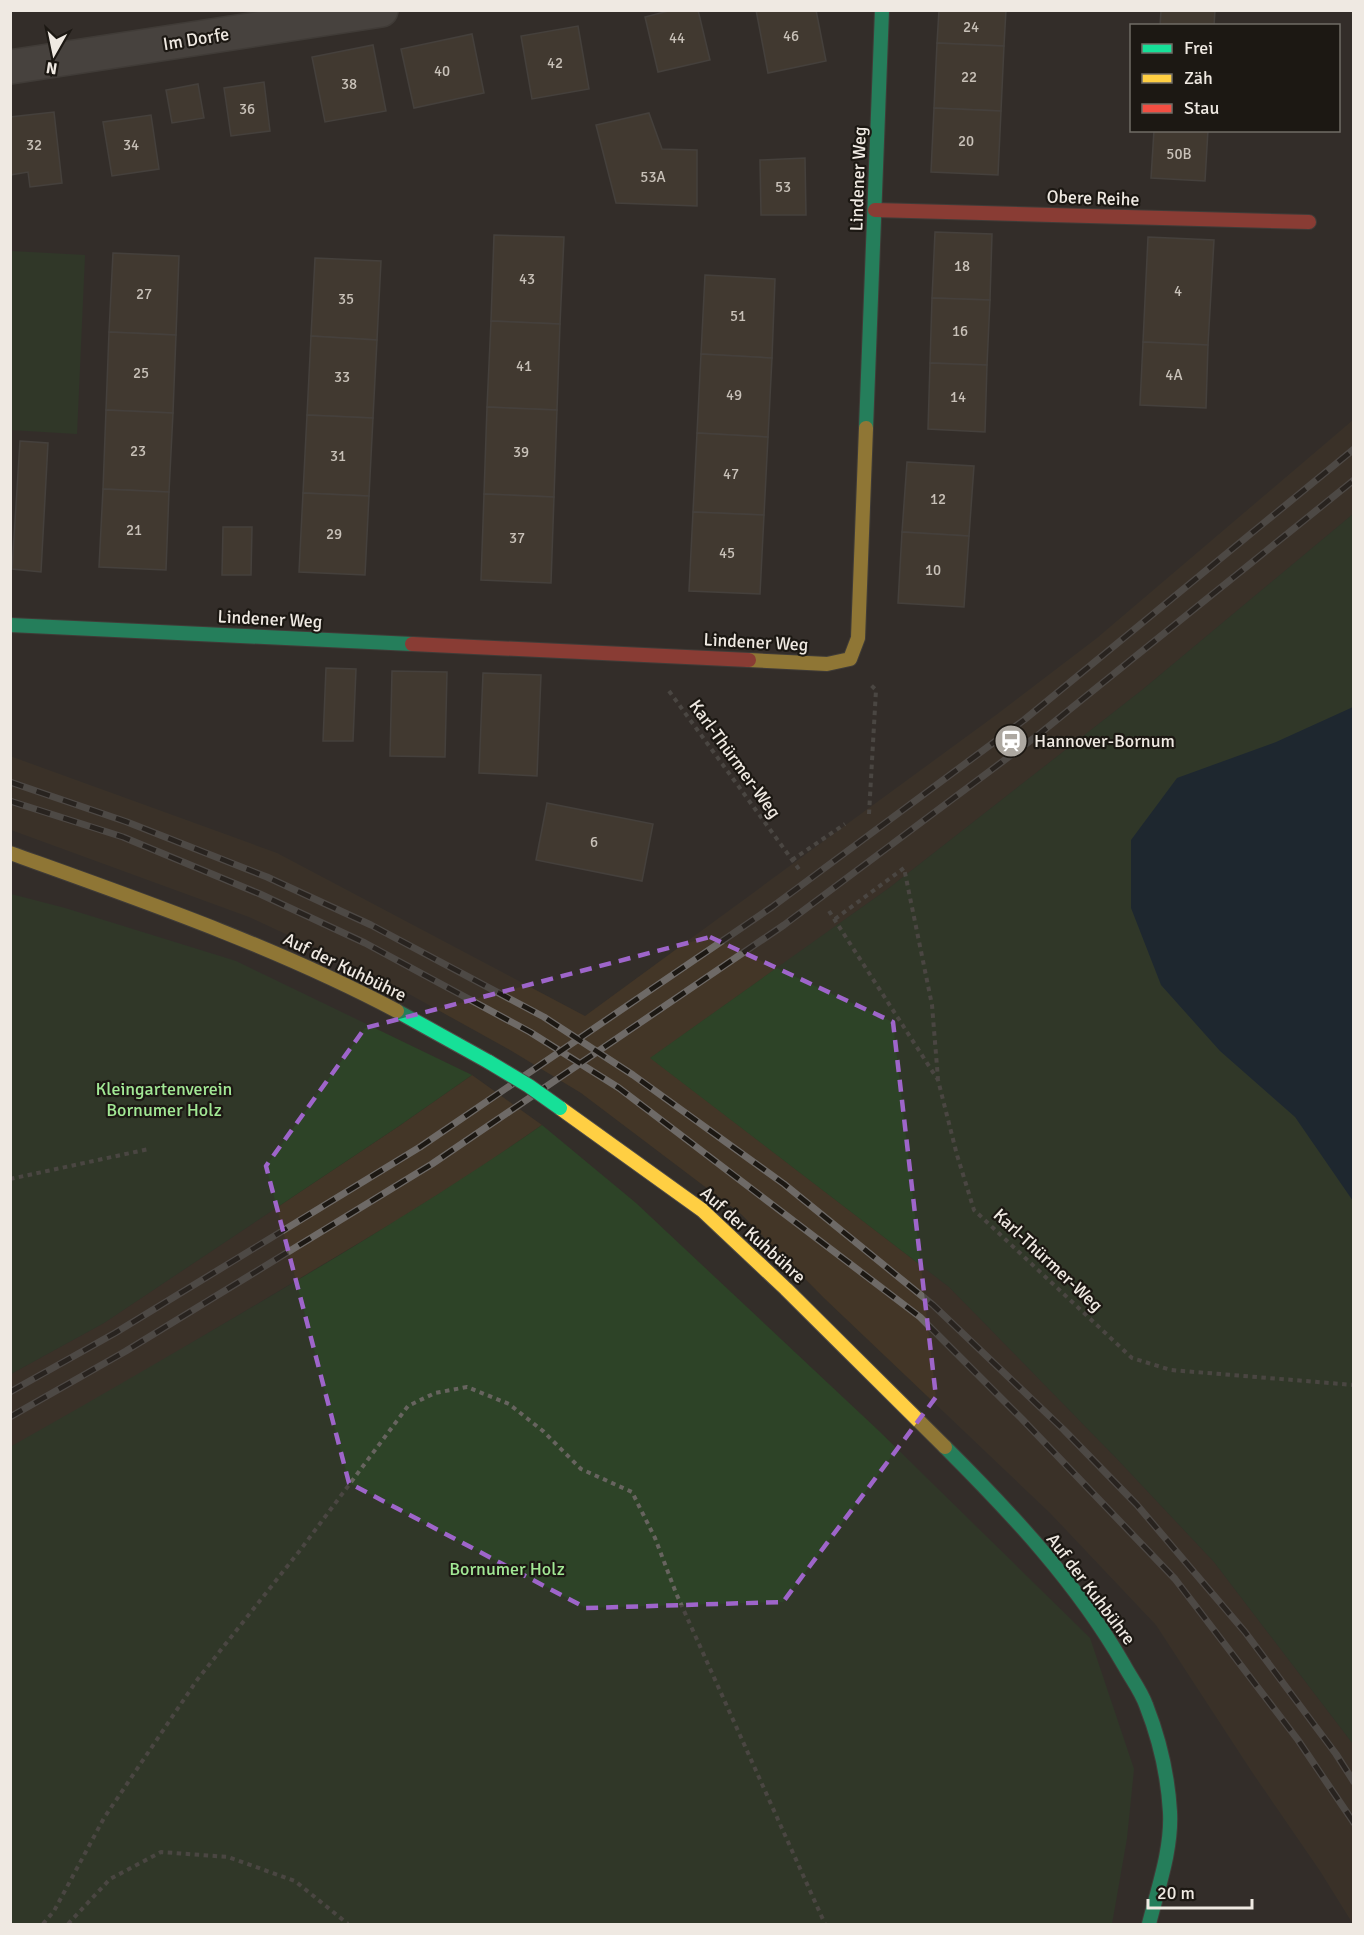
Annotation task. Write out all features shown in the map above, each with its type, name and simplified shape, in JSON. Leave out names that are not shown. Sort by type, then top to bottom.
[{"type":"street","name":"Im Dorfe","points":[[10,67],[331,15],[381,10]]},
{"type":"street","name":"Lindener Weg","points":[[10,625],[827,664],[850,659],[858,638],[882,10]]},
{"type":"street","name":"Obere Reihe","points":[[875,210],[1309,222]]},
{"type":"street","name":"Auf der Kuhbühre","points":[[10,853],[246,940],[359,992],[530,1086],[702,1210],[786,1289],[998,1500],[1055,1566],[1105,1632],[1146,1704],[1161,1753],[1170,1813],[1166,1853],[1149,1924]]},
{"type":"path","name":"Karl-Thürmer-Weg","points":[[672,655],[669,693],[801,872]]},
{"type":"path","points":[[850,659],[876,690],[869,814]]},
{"type":"path","points":[[792,860],[845,824]]},
{"type":"path","points":[[835,919],[904,868],[932,1005],[938,1080]]},
{"type":"path","name":"Karl-Thürmer-Weg","points":[[829,911],[938,1080],[974,1210],[1132,1358],[1171,1370],[1353,1384]]},
{"type":"path","points":[[10,1179],[149,1149]]},
{"type":"path","points":[[43,1924],[54,1911],[104,1818],[197,1680],[301,1550],[408,1406],[435,1393],[467,1387],[509,1404],[543,1431],[581,1469],[632,1492],[655,1538],[676,1593],[825,1924]]},
{"type":"path","points":[[68,1924],[110,1879],[161,1852],[228,1857],[295,1881],[348,1924]]},
{"type":"highlighted area","points":[[710,937],[893,1022],[936,1397],[783,1602],[586,1608],[349,1483],[266,1166],[365,1028]]},
{"type":"shaded area","points":[[1353,420],[1353,514],[1142,690],[889,888],[651,1058],[949,1287],[1214,1562],[1353,1744],[1353,1924],[1156,1625],[1050,1513],[824,1298],[741,1214],[581,1093],[510,1050],[382,979],[249,917],[11,830],[10,756],[277,853],[585,1016],[996,715],[1097,638]]},
{"type":"shaded area","points":[[472,1075],[542,1125],[406,1215],[131,1379],[11,1447],[11,1374],[104,1323]]},
{"type":"green space","points":[[11,251],[85,255],[77,434],[11,430]]},
{"type":"green space","points":[[1353,514],[1353,1744],[1214,1562],[949,1287],[650,1058],[889,888],[1142,690]]},
{"type":"green space","name":"Kleingartenverein Bornumer Holz","points":[[11,894],[65,908],[236,961],[472,1075],[104,1323],[11,1374]]},
{"type":"green space","name":"Bornumer Holz","points":[[542,1125],[636,1203],[879,1431],[1090,1638],[1134,1769],[1127,1838],[1112,1924],[11,1924],[10,1447],[180,1350],[347,1250],[446,1189]]},
{"type":"water","points":[[1353,707],[1353,1201],[1295,1117],[1220,1051],[1161,985],[1131,908],[1131,840],[1177,778],[1276,742]]},
{"type":"building","points":[[672,10],[698,10],[710,60],[658,72],[645,17]]},
{"type":"building","points":[[756,10],[816,10],[826,61],[768,73]]},
{"type":"building","points":[[939,10],[1006,10],[1004,46],[937,43]]},
{"type":"building","points":[[1161,10],[1215,10],[1214,24],[1160,24]]},
{"type":"building","points":[[578,26],[589,89],[532,99],[521,36]]},
{"type":"building","points":[[472,34],[484,93],[414,108],[401,49]]},
{"type":"building","points":[[937,43],[1004,46],[1001,111],[934,108]]},
{"type":"building","points":[[373,45],[386,111],[325,122],[312,57]]},
{"type":"building","points":[[264,82],[270,131],[231,136],[224,88]]},
{"type":"building","points":[[198,84],[204,118],[172,123],[166,90]]},
{"type":"building","points":[[934,108],[1001,111],[998,175],[931,172]]},
{"type":"building","points":[[54,112],[62,183],[30,187],[28,172],[10,175],[10,117]]},
{"type":"building","points":[[649,113],[662,149],[697,150],[697,206],[616,203],[596,125]]},
{"type":"building","points":[[151,115],[159,169],[112,176],[103,122]]},
{"type":"building","points":[[1154,132],[1208,132],[1205,181],[1151,178]]},
{"type":"building","points":[[805,158],[806,215],[761,215],[760,160]]},
{"type":"building","points":[[935,232],[992,234],[990,300],[932,298]]},
{"type":"building","points":[[494,235],[564,237],[560,324],[491,321]]},
{"type":"building","points":[[1148,237],[1214,240],[1208,345],[1143,342]]},
{"type":"building","points":[[113,253],[179,256],[176,335],[109,332]]},
{"type":"building","points":[[315,258],[381,261],[377,340],[311,336]]},
{"type":"building","points":[[705,275],[775,279],[772,358],[701,354]]},
{"type":"building","points":[[932,298],[990,300],[987,365],[930,363]]},
{"type":"building","points":[[491,321],[560,324],[557,410],[487,407]]},
{"type":"building","points":[[109,332],[176,335],[173,413],[106,410]]},
{"type":"building","points":[[311,336],[377,340],[373,418],[307,415]]},
{"type":"building","points":[[1143,342],[1208,345],[1206,408],[1140,405]]},
{"type":"building","points":[[701,354],[772,358],[768,437],[697,433]]},
{"type":"building","points":[[930,363],[987,365],[985,432],[928,429]]},
{"type":"building","points":[[487,407],[557,410],[554,497],[484,494]]},
{"type":"building","points":[[106,410],[173,413],[169,492],[103,489]]},
{"type":"building","points":[[307,415],[373,418],[369,496],[303,493]]},
{"type":"building","points":[[697,433],[768,437],[764,515],[693,512]]},
{"type":"building","points":[[20,441],[48,443],[41,572],[12,569]]},
{"type":"building","points":[[907,462],[974,466],[969,536],[902,532]]},
{"type":"building","points":[[103,489],[169,492],[166,570],[99,567]]},
{"type":"building","points":[[303,493],[369,496],[365,575],[299,572]]},
{"type":"building","points":[[484,494],[554,497],[551,583],[481,580]]},
{"type":"building","points":[[693,512],[764,515],[760,594],[689,591]]},
{"type":"building","points":[[223,527],[252,527],[251,575],[222,575]]},
{"type":"building","points":[[902,532],[969,536],[964,607],[898,603]]},
{"type":"building","points":[[326,668],[356,669],[353,741],[323,741]]},
{"type":"building","points":[[392,671],[447,672],[445,757],[390,756]]},
{"type":"building","points":[[483,673],[541,675],[537,776],[479,773]]},
{"type":"building","points":[[547,803],[653,824],[642,881],[536,860]]},
{"type":"railway","points":[[10,1392],[115,1333],[420,1147],[772,907],[1024,720],[1354,449]]},
{"type":"railway","points":[[10,1417],[126,1351],[432,1164],[784,925],[1038,735],[1354,480]]},
{"type":"railway","points":[[10,782],[127,822],[267,877],[371,925],[544,1017],[633,1075],[784,1184],[933,1305],[1064,1430],[1137,1505],[1245,1632],[1336,1754],[1354,1782]]},
{"type":"railway","points":[[10,801],[123,837],[260,894],[365,943],[530,1032],[619,1088],[920,1317],[1022,1419],[1175,1579],[1298,1740],[1354,1823]]},
{"type":"traffic: fast","points":[[866,428],[882,10]]},
{"type":"traffic: fast","points":[[10,625],[412,644]]},
{"type":"traffic: fast","points":[[397,1011],[489,1062]]},
{"type":"traffic: fast","points":[[489,1062],[560,1108]]},
{"type":"traffic: fast","points":[[945,1447],[1042,1550],[1106,1635],[1144,1700],[1162,1758],[1170,1812],[1167,1854],[1149,1924]]},
{"type":"traffic: slow","points":[[749,660],[827,664],[850,659],[858,638],[866,428]]},
{"type":"traffic: slow","points":[[10,853],[207,925],[350,987],[397,1011]]},
{"type":"traffic: slow","points":[[560,1108],[702,1210],[786,1289],[945,1447]]},
{"type":"traffic: jam","points":[[875,210],[1309,222]]},
{"type":"traffic: jam","points":[[412,644],[749,660]]},
{"type":"place","name":"Hannover-Bornum","points":[[1011,741]]}]
